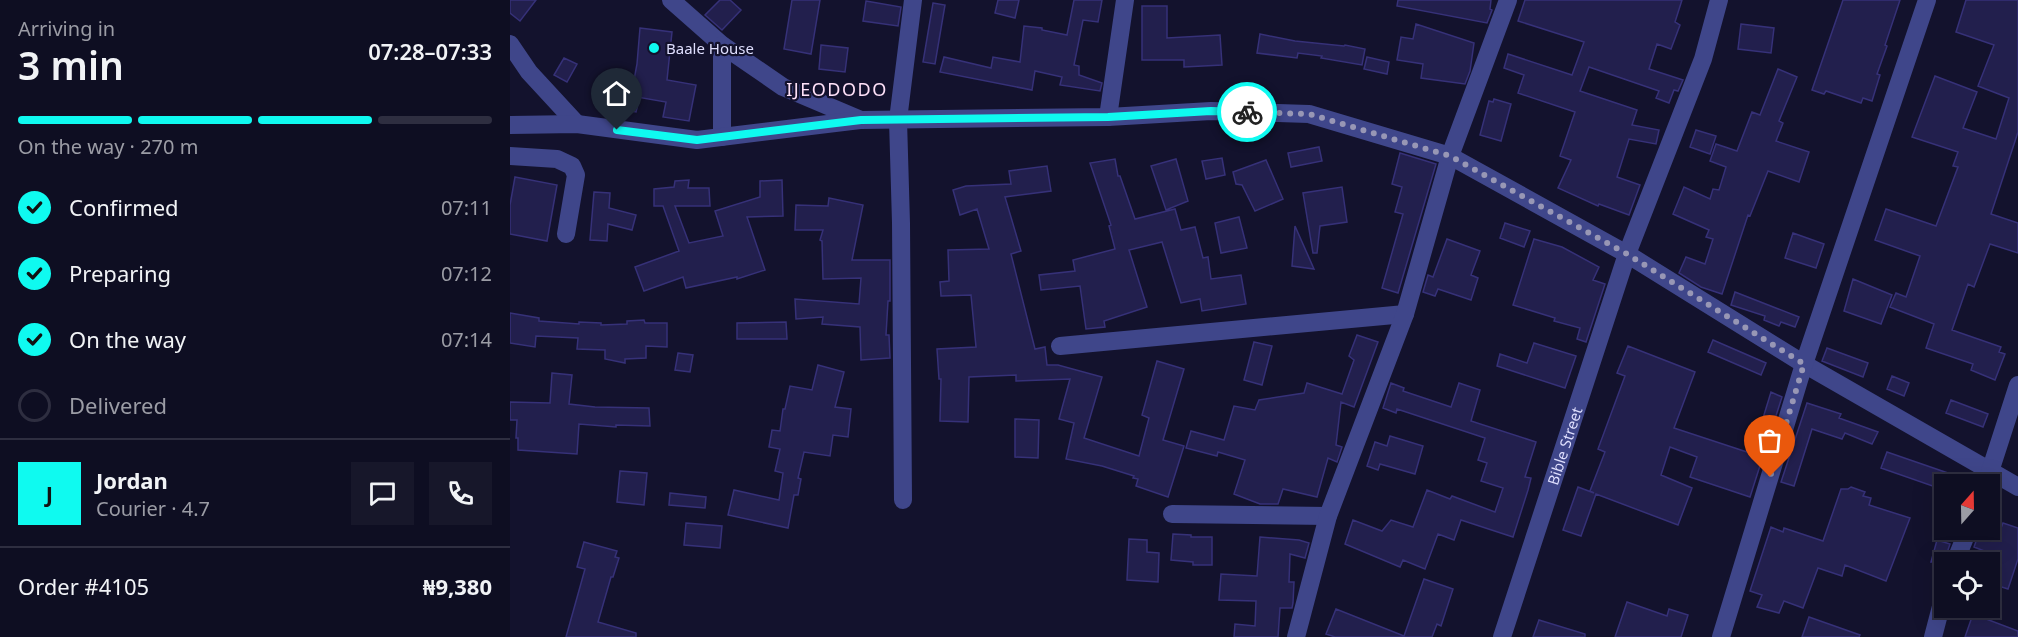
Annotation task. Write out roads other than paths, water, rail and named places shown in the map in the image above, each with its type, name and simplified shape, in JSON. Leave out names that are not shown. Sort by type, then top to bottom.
[{"type":"street","points":[[671,0],[722,45],[783,87],[861,120]]},
{"type":"street","points":[[903,500],[898,120],[913,0]]},
{"type":"street","points":[[1108,117],[1125,0]]},
{"type":"street","points":[[1296,637],[1328,516],[1405,314],[1450,156],[1508,0]]},
{"type":"street","name":"Bible Street","points":[[1502,637],[1627,254],[1703,59],[1719,0]]},
{"type":"street","points":[[1721,637],[1804,364],[1927,0]]},
{"type":"street","points":[[510,44],[529,72],[577,124]]},
{"type":"street","points":[[722,45],[723,137]]},
{"type":"street","points":[[510,125],[577,124],[697,140],[861,120],[1108,117],[1211,111],[1309,114],[1450,156],[1627,254],[1982,474]]},
{"type":"street","points":[[510,156],[558,159],[572,166],[576,175],[566,234]]},
{"type":"street","points":[[1060,346],[1405,314]]},
{"type":"street","points":[[1989,474],[2018,385]]},
{"type":"street","points":[[2000,482],[2018,487]]},
{"type":"street","points":[[1172,514],[1328,516]]},
{"type":"street","points":[[1933,637],[1938,618]]},
{"type":"place","name":"Baale House","points":[[654,48]]},
{"type":"district","name":"IJEODODO","points":[[837,89]]}]
